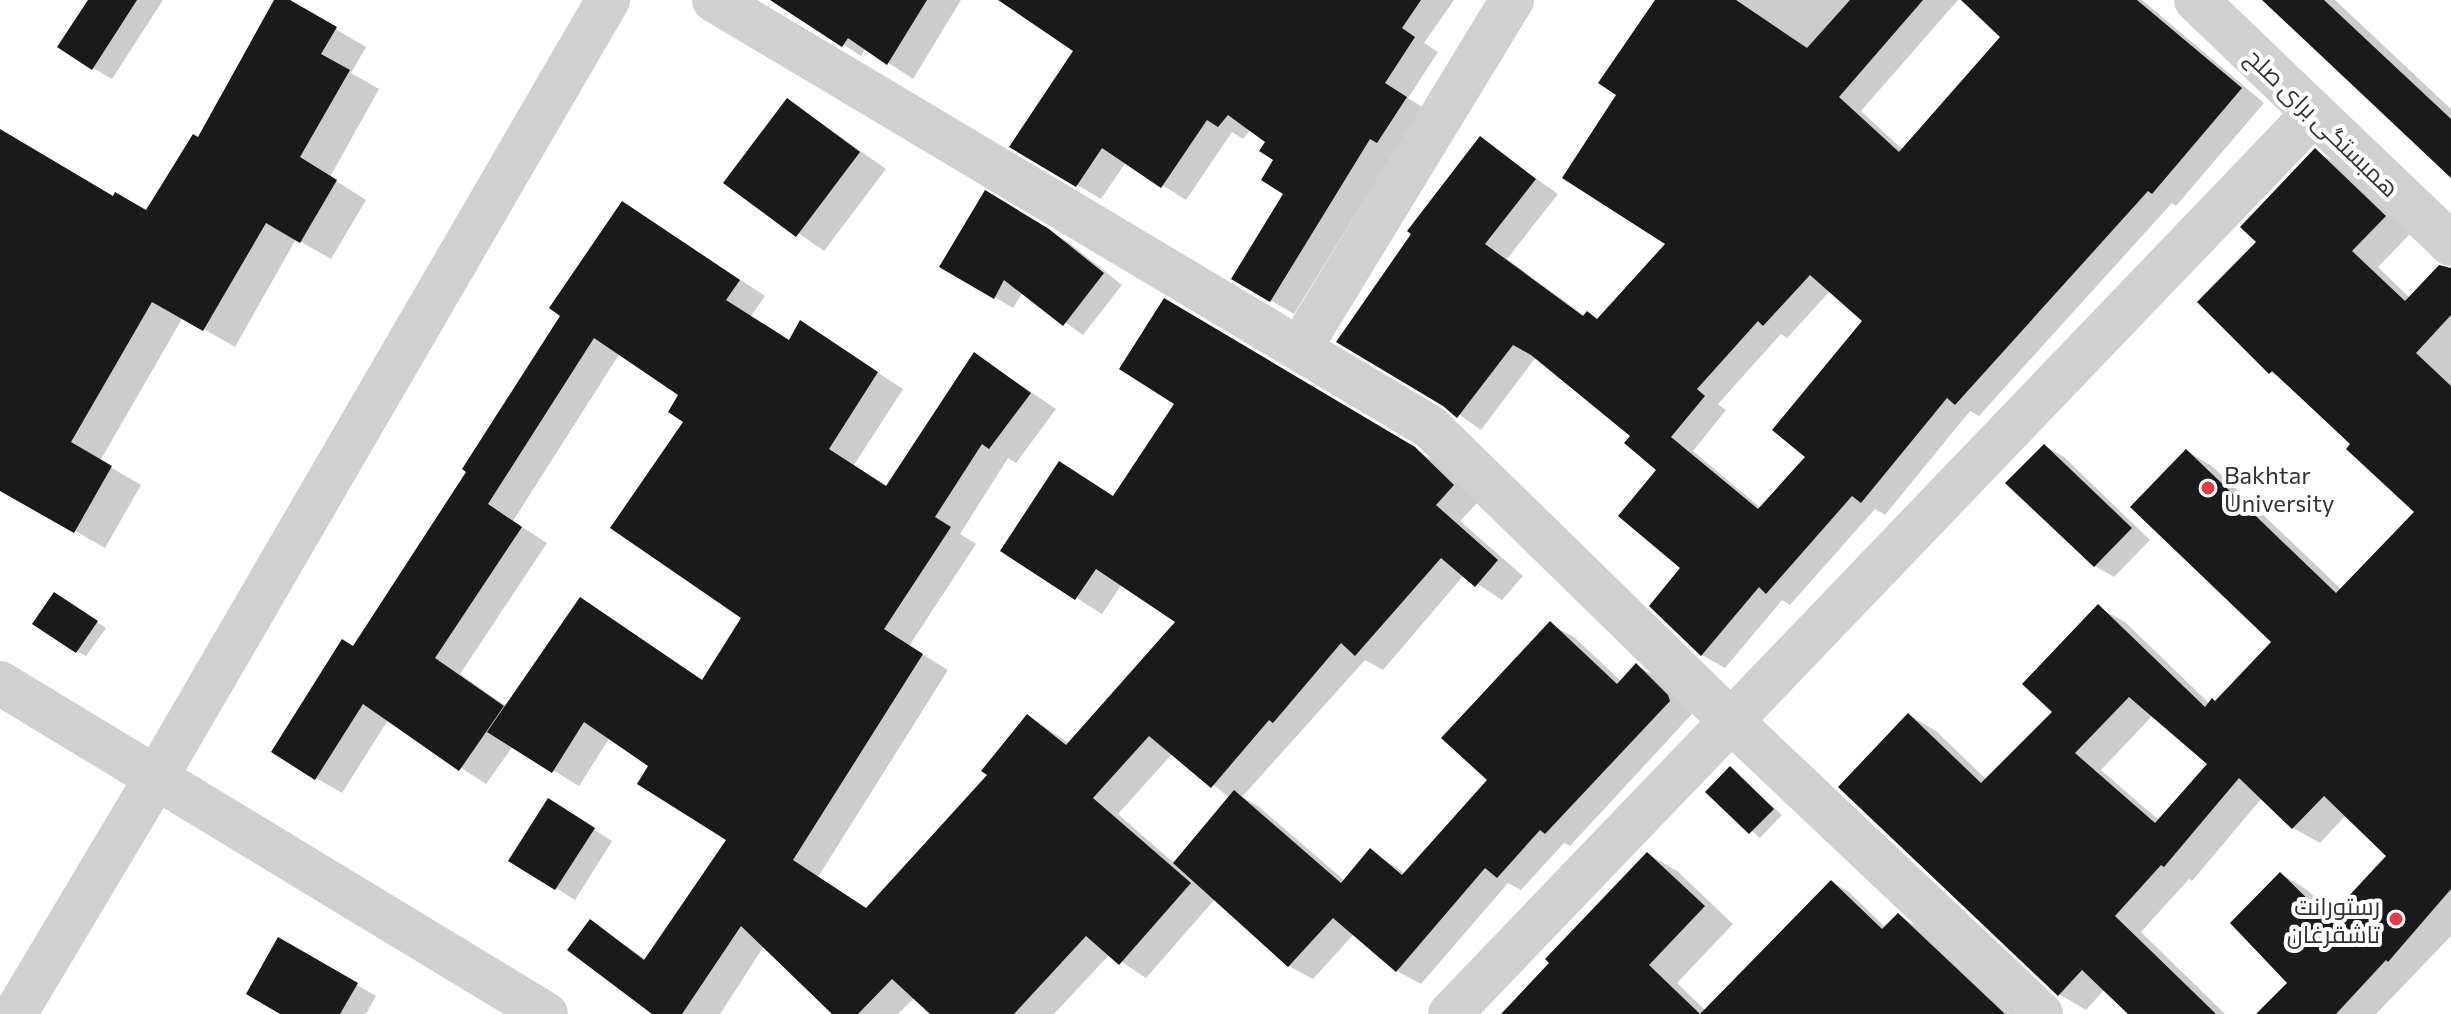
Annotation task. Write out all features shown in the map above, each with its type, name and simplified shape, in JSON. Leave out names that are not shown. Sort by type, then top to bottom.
[{"type":"street","points":[[15,1014],[157,776],[608,0]]},
{"type":"street","points":[[714,0],[1430,427],[1731,721],[2041,1014]]},
{"type":"street","points":[[1300,348],[1512,0]]},
{"type":"street","name":"همبستگی برای صلح","points":[[2196,0],[2451,244]]},
{"type":"street","points":[[1450,1014],[2314,113]]},
{"type":"street","points":[[0,683],[546,1014]]},
{"type":"building","points":[[88,0],[137,0],[92,70],[57,47]]},
{"type":"building","points":[[274,0],[290,0],[337,27],[321,54],[350,70],[300,157],[337,180],[300,243],[266,223],[203,331],[152,302],[71,442],[112,466],[74,533],[0,491],[0,129],[113,196],[115,192],[146,210],[193,134],[198,137]]},
{"type":"building","points":[[770,0],[927,0],[887,65],[848,38],[842,47]]},
{"type":"building","points":[[998,0],[1421,0],[1402,28],[1415,37],[1385,83],[1407,97],[1377,143],[1370,139],[1270,302],[1231,279],[1283,194],[1261,180],[1273,160],[1259,151],[1265,142],[1228,115],[1218,127],[1207,120],[1161,188],[1102,148],[1076,187],[1009,147],[1073,51]]},
{"type":"building","points":[[1655,0],[1736,0],[1807,48],[1850,0],[1923,0],[1839,97],[1899,152],[2000,37],[1961,0],[2137,0],[2242,88],[2152,194],[2148,191],[1955,405],[1947,398],[1861,503],[1852,496],[1766,594],[1759,587],[1701,656],[1649,606],[1680,568],[1618,516],[1656,470],[1624,443],[1630,436],[1531,355],[1513,345],[1457,418],[1443,406],[1336,342],[1411,234],[1407,231],[1480,136],[1536,179],[1485,244],[1583,316],[1587,311],[1597,319],[1665,244],[1562,178],[1616,95],[1598,83]],"holes":[[[1810,275],[1862,321],[1772,430],[1805,457],[1758,509],[1671,437],[1705,396],[1697,389],[1758,321],[1763,326]]]},
{"type":"building","points":[[2262,0],[2324,0],[2451,119],[2451,178]]},
{"type":"building","points":[[787,98],[860,152],[796,237],[723,183]]},
{"type":"building","points":[[2315,148],[2386,216],[2352,251],[2405,301],[2439,265],[2451,268],[2451,315],[2416,353],[2451,386],[2451,889],[2388,962],[2386,960],[2336,1014],[2256,1014],[2287,983],[2230,923],[2280,872],[2326,917],[2386,856],[2324,796],[2292,829],[2239,778],[2164,867],[2161,865],[2115,916],[2216,1014],[2128,1014],[2082,970],[2058,996],[1838,787],[1908,713],[1981,783],[2052,712],[2022,684],[2098,604],[2205,707],[2212,698],[2215,701],[2271,642],[2130,507],[2186,449],[2336,593],[2414,512],[2346,449],[2350,444],[2272,371],[2269,374],[2197,302],[2256,242],[2240,227]],"holes":[[[2129,697],[2207,764],[2155,823],[2075,753]]]},
{"type":"building","points":[[985,190],[1049,229],[1104,273],[1063,326],[1004,280],[994,299],[939,267]]},
{"type":"building","points":[[622,201],[740,280],[726,300],[789,340],[800,320],[878,372],[829,449],[886,486],[974,352],[1031,393],[989,449],[982,444],[935,517],[951,527],[884,629],[923,654],[793,860],[866,908],[987,775],[981,771],[1027,714],[1066,745],[1175,622],[1096,569],[1075,600],[1000,551],[1059,461],[1113,496],[1174,404],[1119,369],[1164,298],[1415,447],[1454,485],[1436,505],[1498,560],[1475,587],[1441,558],[1355,656],[1341,643],[1273,723],[1269,720],[1211,788],[1149,736],[1093,798],[1191,883],[1119,965],[1086,936],[1014,1014],[930,1014],[892,979],[858,1014],[832,1014],[741,926],[682,1014],[652,1014],[567,950],[590,919],[644,960],[726,840],[637,784],[648,766],[584,722],[552,773],[487,732],[580,597],[702,680],[741,618],[610,528],[683,422],[668,412],[678,395],[594,338],[488,504],[522,527],[435,658],[504,706],[459,771],[363,704],[315,780],[271,752],[342,639],[353,646],[466,472],[462,469],[560,316],[549,308]]},
{"type":"building","points":[[2044,444],[2132,528],[2094,567],[2005,483]]},
{"type":"building","points":[[54,592],[98,621],[76,653],[32,624]]},
{"type":"building","points":[[1550,621],[1617,684],[1636,663],[1668,695],[1670,701],[1545,834],[1540,830],[1497,878],[1485,868],[1396,972],[1333,918],[1288,967],[1173,863],[1234,790],[1341,883],[1370,848],[1402,875],[1487,780],[1441,738]]},
{"type":"building","points":[[1730,766],[1774,809],[1749,834],[1705,792]]},
{"type":"building","points":[[548,798],[595,828],[555,890],[508,861]]},
{"type":"building","points":[[1647,852],[1705,906],[1649,965],[1700,1014],[1501,1014],[1549,963],[1545,959]]},
{"type":"building","points":[[1831,880],[1882,929],[1898,913],[2005,1014],[1700,1014]]},
{"type":"building","points":[[278,937],[358,983],[340,1014],[280,1014],[246,994]]},
{"type":"place","name":"Bakhtar University","points":[[2208,488]]},
{"type":"place","name":"رستورانت تاشقرغان","points":[[2396,919]]}]
